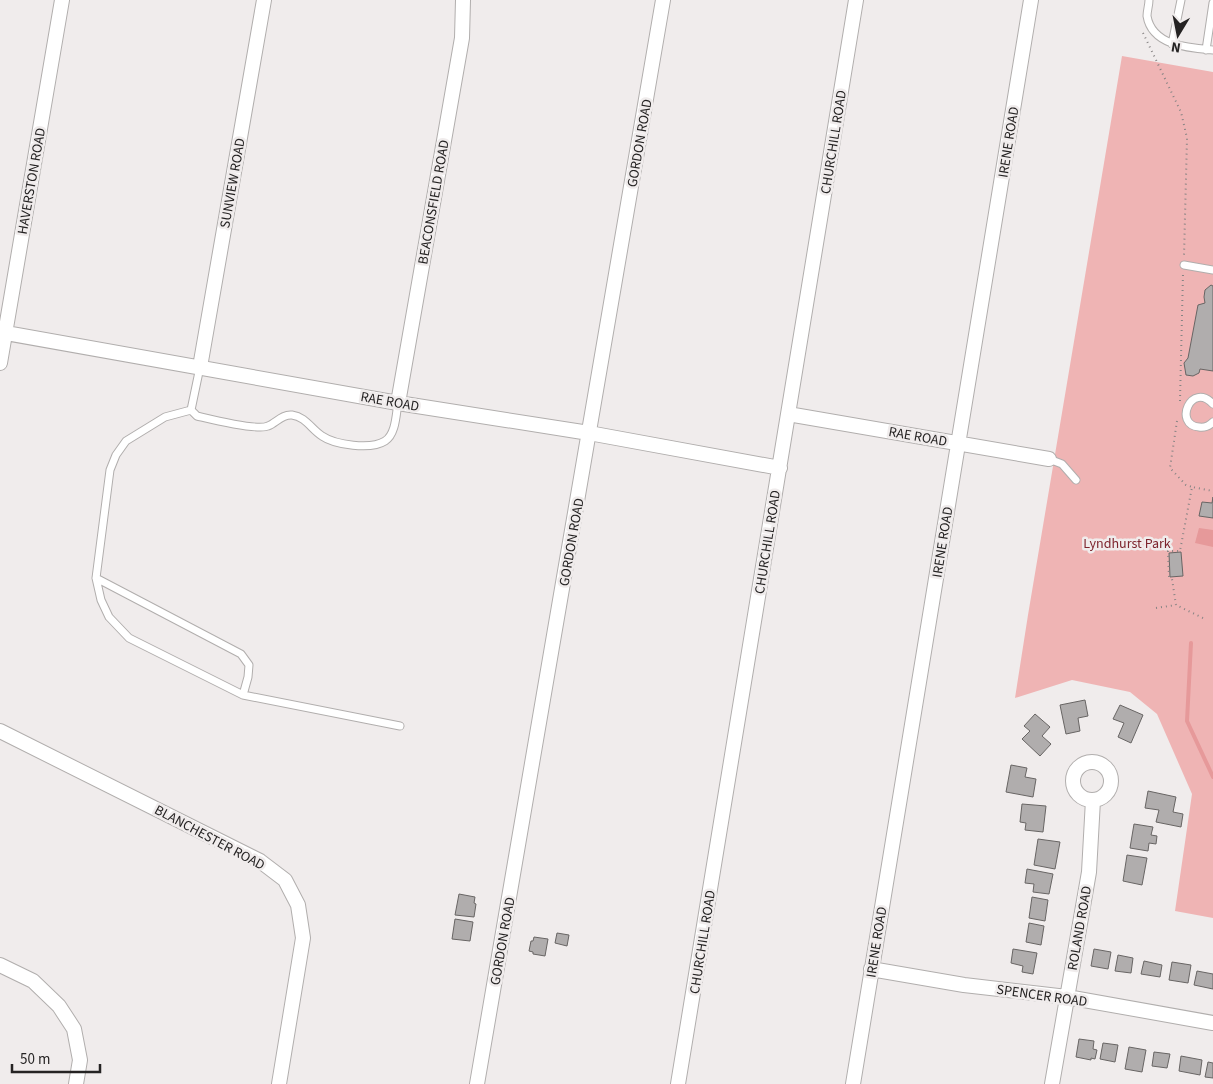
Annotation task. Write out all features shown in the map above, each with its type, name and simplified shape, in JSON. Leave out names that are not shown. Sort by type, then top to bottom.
[{"type":"street","name":"HAVERSTON ROAD","points":[[0,362],[3,333],[62,0]]},
{"type":"street","name":"SUNVIEW ROAD","points":[[200,366],[264,0]]},
{"type":"street","name":"BEACONSFIELD ROAD","points":[[398,403],[462,38],[463,0]]},
{"type":"street","name":"GORDON ROAD","points":[[477,1084],[664,0]]},
{"type":"street","name":"CHURCHILL ROAD","points":[[678,1084],[856,0]]},
{"type":"street","name":"IRENE ROAD","points":[[853,1084],[1031,0]]},
{"type":"street","name":"RAE ROAD","points":[[3,333],[200,366],[398,403],[589,433],[780,468]]},
{"type":"street","name":"RAE ROAD","points":[[788,414],[1049,459]]},
{"type":"street","name":"BLANCHESTER ROAD","points":[[0,731],[258,860],[285,880],[298,905],[303,938],[279,1084]]},
{"type":"street","name":"ROLAND ROAD","points":[[1052,1084],[1089,872],[1093,800]]},
{"type":"street","points":[[0,965],[33,981],[59,1006],[74,1029],[80,1060],[76,1084]]},
{"type":"street","name":"SPENCER ROAD","points":[[872,969],[964,985],[1067,997],[1213,1023]]},
{"type":"lane","points":[[1149,0],[1147,15],[1153,32],[1172,44],[1210,50],[1213,3]]},
{"type":"lane","points":[[1172,44],[1181,0]]},
{"type":"lane","points":[[1184,265],[1213,270]]},
{"type":"lane","points":[[191,410],[200,366]]},
{"type":"lane","points":[[1213,404],[1208,399],[1198,398],[1190,403],[1186,412],[1188,421],[1196,427],[1206,427],[1213,422]]},
{"type":"lane","points":[[191,410],[197,416],[255,427],[268,426],[279,418],[290,415],[304,418],[311,428],[324,437],[343,444],[371,446],[386,441],[394,429],[398,403]]},
{"type":"lane","points":[[191,410],[165,417],[126,441],[116,455],[110,470],[96,578],[101,600],[109,616],[129,638],[243,695],[400,726]]},
{"type":"lane","points":[[1049,459],[1062,464],[1076,480]]},
{"type":"lane","points":[[96,578],[241,654],[248,665],[248,677],[243,695]]},
{"type":"path","points":[[1142,32],[1181,112],[1187,138],[1180,402]]},
{"type":"path","points":[[1177,421],[1170,468],[1186,485],[1213,490]]},
{"type":"path","points":[[1176,605],[1172,579],[1169,577],[1168,551],[1180,551],[1192,487]]},
{"type":"path","points":[[1156,608],[1176,605],[1203,618]]},
{"type":"green space","name":"Lyndhurst Park","points":[[1122,56],[1213,72],[1213,918],[1175,911],[1192,794],[1157,714],[1130,692],[1072,680],[1015,698]]},
{"type":"shaded area","points":[[1199,528],[1213,530],[1213,547],[1195,543]]},
{"type":"building","points":[[1211,285],[1213,286],[1213,371],[1200,369],[1199,373],[1193,376],[1186,375],[1184,363],[1188,358],[1198,305],[1205,303],[1205,290]]},
{"type":"building","points":[[1213,497],[1213,518],[1199,516],[1202,502],[1212,503]]},
{"type":"building","points":[[1181,552],[1183,576],[1170,577],[1169,553]]},
{"type":"building","points":[[1085,700],[1088,716],[1078,718],[1080,731],[1066,734],[1060,705]]},
{"type":"building","points":[[1120,705],[1143,715],[1131,743],[1118,737],[1124,723],[1113,719]]},
{"type":"building","points":[[1035,714],[1050,727],[1042,736],[1051,744],[1040,756],[1022,739],[1030,731],[1024,726]]},
{"type":"building","points":[[1011,765],[1027,768],[1025,777],[1036,779],[1033,797],[1006,792]]},
{"type":"building","points":[[1148,791],[1176,797],[1173,812],[1183,814],[1181,827],[1156,822],[1159,810],[1145,808]]},
{"type":"building","points":[[1022,804],[1046,806],[1043,832],[1025,830],[1026,823],[1020,822]]},
{"type":"building","points":[[1134,824],[1153,827],[1151,835],[1157,836],[1156,844],[1149,843],[1148,851],[1130,848]]},
{"type":"building","points":[[1038,839],[1060,842],[1055,869],[1034,865]]},
{"type":"building","points":[[1127,855],[1147,858],[1142,885],[1123,881]]},
{"type":"building","points":[[1027,869],[1053,874],[1049,894],[1033,892],[1034,884],[1025,883]]},
{"type":"building","points":[[459,894],[475,897],[474,917],[455,915]]},
{"type":"building","points":[[1032,897],[1048,900],[1045,921],[1029,918]]},
{"type":"building","points":[[455,919],[473,922],[470,941],[452,939]]},
{"type":"building","points":[[1029,923],[1044,926],[1041,945],[1026,942]]},
{"type":"building","points":[[557,933],[569,935],[567,946],[555,943]]},
{"type":"building","points":[[534,937],[548,939],[545,956],[533,954],[533,952],[529,951]]},
{"type":"building","points":[[1013,949],[1037,953],[1033,974],[1022,972],[1023,966],[1011,963]]},
{"type":"building","points":[[1094,949],[1111,952],[1108,969],[1091,966]]},
{"type":"building","points":[[1118,955],[1133,958],[1131,973],[1115,971]]},
{"type":"building","points":[[1144,961],[1162,965],[1160,977],[1141,974]]},
{"type":"building","points":[[1172,962],[1191,965],[1188,983],[1169,980]]},
{"type":"building","points":[[1197,971],[1213,974],[1213,989],[1194,985]]},
{"type":"building","points":[[1079,1039],[1094,1041],[1093,1049],[1097,1050],[1095,1059],[1076,1057]]},
{"type":"building","points":[[1103,1043],[1118,1045],[1115,1062],[1100,1059]]},
{"type":"building","points":[[1129,1047],[1146,1050],[1142,1072],[1125,1069]]},
{"type":"building","points":[[1154,1052],[1170,1054],[1167,1068],[1152,1066]]},
{"type":"building","points":[[1181,1056],[1202,1060],[1200,1075],[1179,1071]]},
{"type":"building","points":[[1208,1062],[1213,1063],[1213,1078],[1205,1077]]},
{"type":"waterway","points":[[1191,643],[1187,721],[1213,777]]}]
